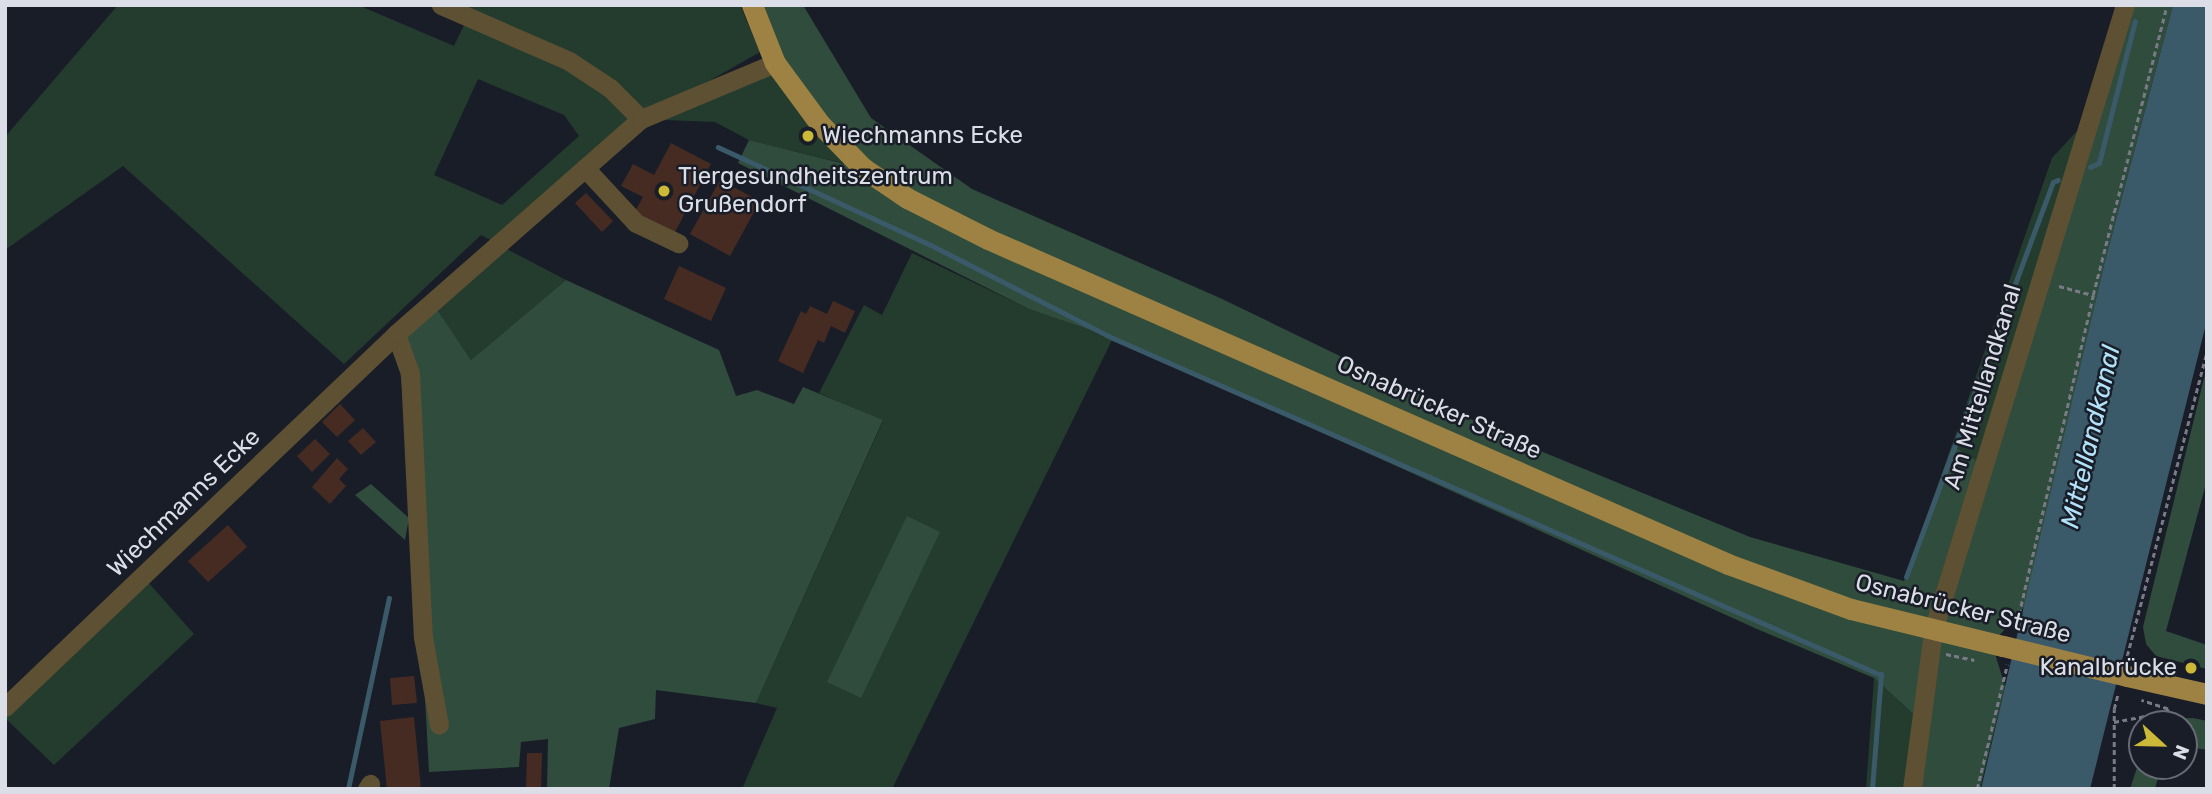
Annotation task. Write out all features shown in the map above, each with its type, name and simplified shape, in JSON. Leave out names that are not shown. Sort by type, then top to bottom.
[{"type":"main road","name":"Osnabrücker Straße","points":[[752,5],[775,63],[820,124],[863,168],[907,198],[988,239],[1728,564],[1932,641],[2008,647],[2125,680],[2207,694]]},
{"type":"street","points":[[441,5],[569,61],[610,88],[641,119]]},
{"type":"street","name":"Am Mittellandkanal","points":[[1912,789],[1932,641],[2125,5]]},
{"type":"street","name":"Wiechmanns Ecke","points":[[5,707],[396,334],[641,119],[775,63]]},
{"type":"street","points":[[585,168],[633,221],[678,243]]},
{"type":"street","points":[[396,334],[410,373],[423,637],[439,725]]},
{"type":"path","points":[[1977,789],[2008,647],[2093,295],[2167,5]]},
{"type":"path","points":[[2041,281],[2093,295]]},
{"type":"path","points":[[2114,789],[2114,722],[2207,351]]},
{"type":"path","points":[[1932,641],[1985,662]]},
{"type":"path","points":[[2114,722],[2166,712],[2168,709],[2125,680]]},
{"type":"green space","points":[[118,5],[358,5],[454,46],[468,17],[441,5],[740,5],[760,52],[649,115],[775,63],[863,168],[749,140],[715,122],[641,119],[499,245],[566,280],[471,360],[432,302],[498,244],[481,235],[344,364],[123,166],[5,250],[5,137]],"holes":[[[478,79],[564,115],[579,136],[502,205],[434,175]]]},
{"type":"green space","points":[[752,5],[803,5],[871,118],[972,189],[1220,298],[1516,441],[1750,537],[1904,581],[1952,445],[1985,466],[2125,5],[2173,5],[2105,261],[2025,606],[1992,644],[2005,686],[1980,789],[1912,789],[1921,721],[1874,678],[1757,629],[1113,338],[1029,309],[738,163],[749,140],[861,168],[819,119]]},
{"type":"green space","points":[[2090,117],[1985,467],[1952,445],[2052,158]]},
{"type":"green space","points":[[912,253],[1029,309],[1113,338],[892,789],[742,789],[777,708],[756,703],[883,421],[819,393],[864,305],[882,315]]},
{"type":"green space","points":[[566,280],[719,350],[736,396],[757,390],[794,404],[803,387],[883,420],[756,703],[656,690],[655,719],[619,728],[609,789],[547,789],[548,739],[521,742],[519,767],[429,772],[414,494],[396,334],[432,302],[471,360]]},
{"type":"green space","points":[[2207,366],[2207,480],[2166,631],[2207,645],[2207,669],[2156,656],[2146,644],[2143,627]]},
{"type":"green space","points":[[371,484],[409,518],[405,540],[355,495]]},
{"type":"green space","points":[[907,516],[940,532],[861,698],[827,682]]},
{"type":"green space","points":[[147,581],[194,634],[54,765],[5,718]]},
{"type":"green space","points":[[1874,678],[1921,721],[1912,789],[1866,789]]},
{"type":"green space","points":[[2198,719],[2207,721],[2207,750],[2198,748]]},
{"type":"green space","points":[[2133,780],[2157,780],[2155,789],[2130,789]]},
{"type":"water","name":"Mittellandkanal","points":[[2173,5],[2207,5],[2207,320],[2090,789],[1981,789],[2105,261]]},
{"type":"building","name":"Tiergesundheitszentrum Grußendorf","points":[[671,143],[711,164],[674,234],[634,213],[643,197],[621,186],[633,164],[654,175]]},
{"type":"building","points":[[720,180],[760,201],[730,256],[690,234]]},
{"type":"building","points":[[586,193],[613,221],[602,232],[575,203]]},
{"type":"building","points":[[679,266],[726,288],[711,321],[664,299]]},
{"type":"building","points":[[833,301],[855,311],[845,333],[831,326],[824,343],[818,340],[803,373],[778,361],[801,311],[806,314],[810,306],[827,314]]},
{"type":"building","points":[[340,404],[355,420],[337,437],[322,422]]},
{"type":"building","points":[[363,428],[376,442],[361,455],[348,441]]},
{"type":"building","points":[[315,439],[330,454],[312,472],[297,456]]},
{"type":"building","points":[[337,458],[348,469],[339,479],[346,486],[330,504],[312,487]]},
{"type":"building","points":[[228,525],[247,547],[208,582],[188,561]]},
{"type":"building","points":[[414,676],[417,703],[392,705],[390,678]]},
{"type":"building","points":[[414,717],[421,789],[387,789],[380,721]]},
{"type":"building","points":[[527,753],[542,753],[541,789],[526,789]]},
{"type":"waterway","points":[[2090,167],[2099,163],[2135,21]]},
{"type":"waterway","points":[[718,147],[931,245],[1113,338],[1881,675]]},
{"type":"waterway","points":[[1906,577],[2053,182],[2058,180]]},
{"type":"waterway","points":[[348,789],[389,598]]},
{"type":"waterway","points":[[1872,789],[1881,674]]},
{"type":"place","name":"Wiechmanns Ecke","points":[[808,136]]},
{"type":"place","name":"Tiergesundheitszentrum Grußendorf","points":[[664,191]]},
{"type":"place","name":"Kanalbrücke","points":[[2191,668]]}]
